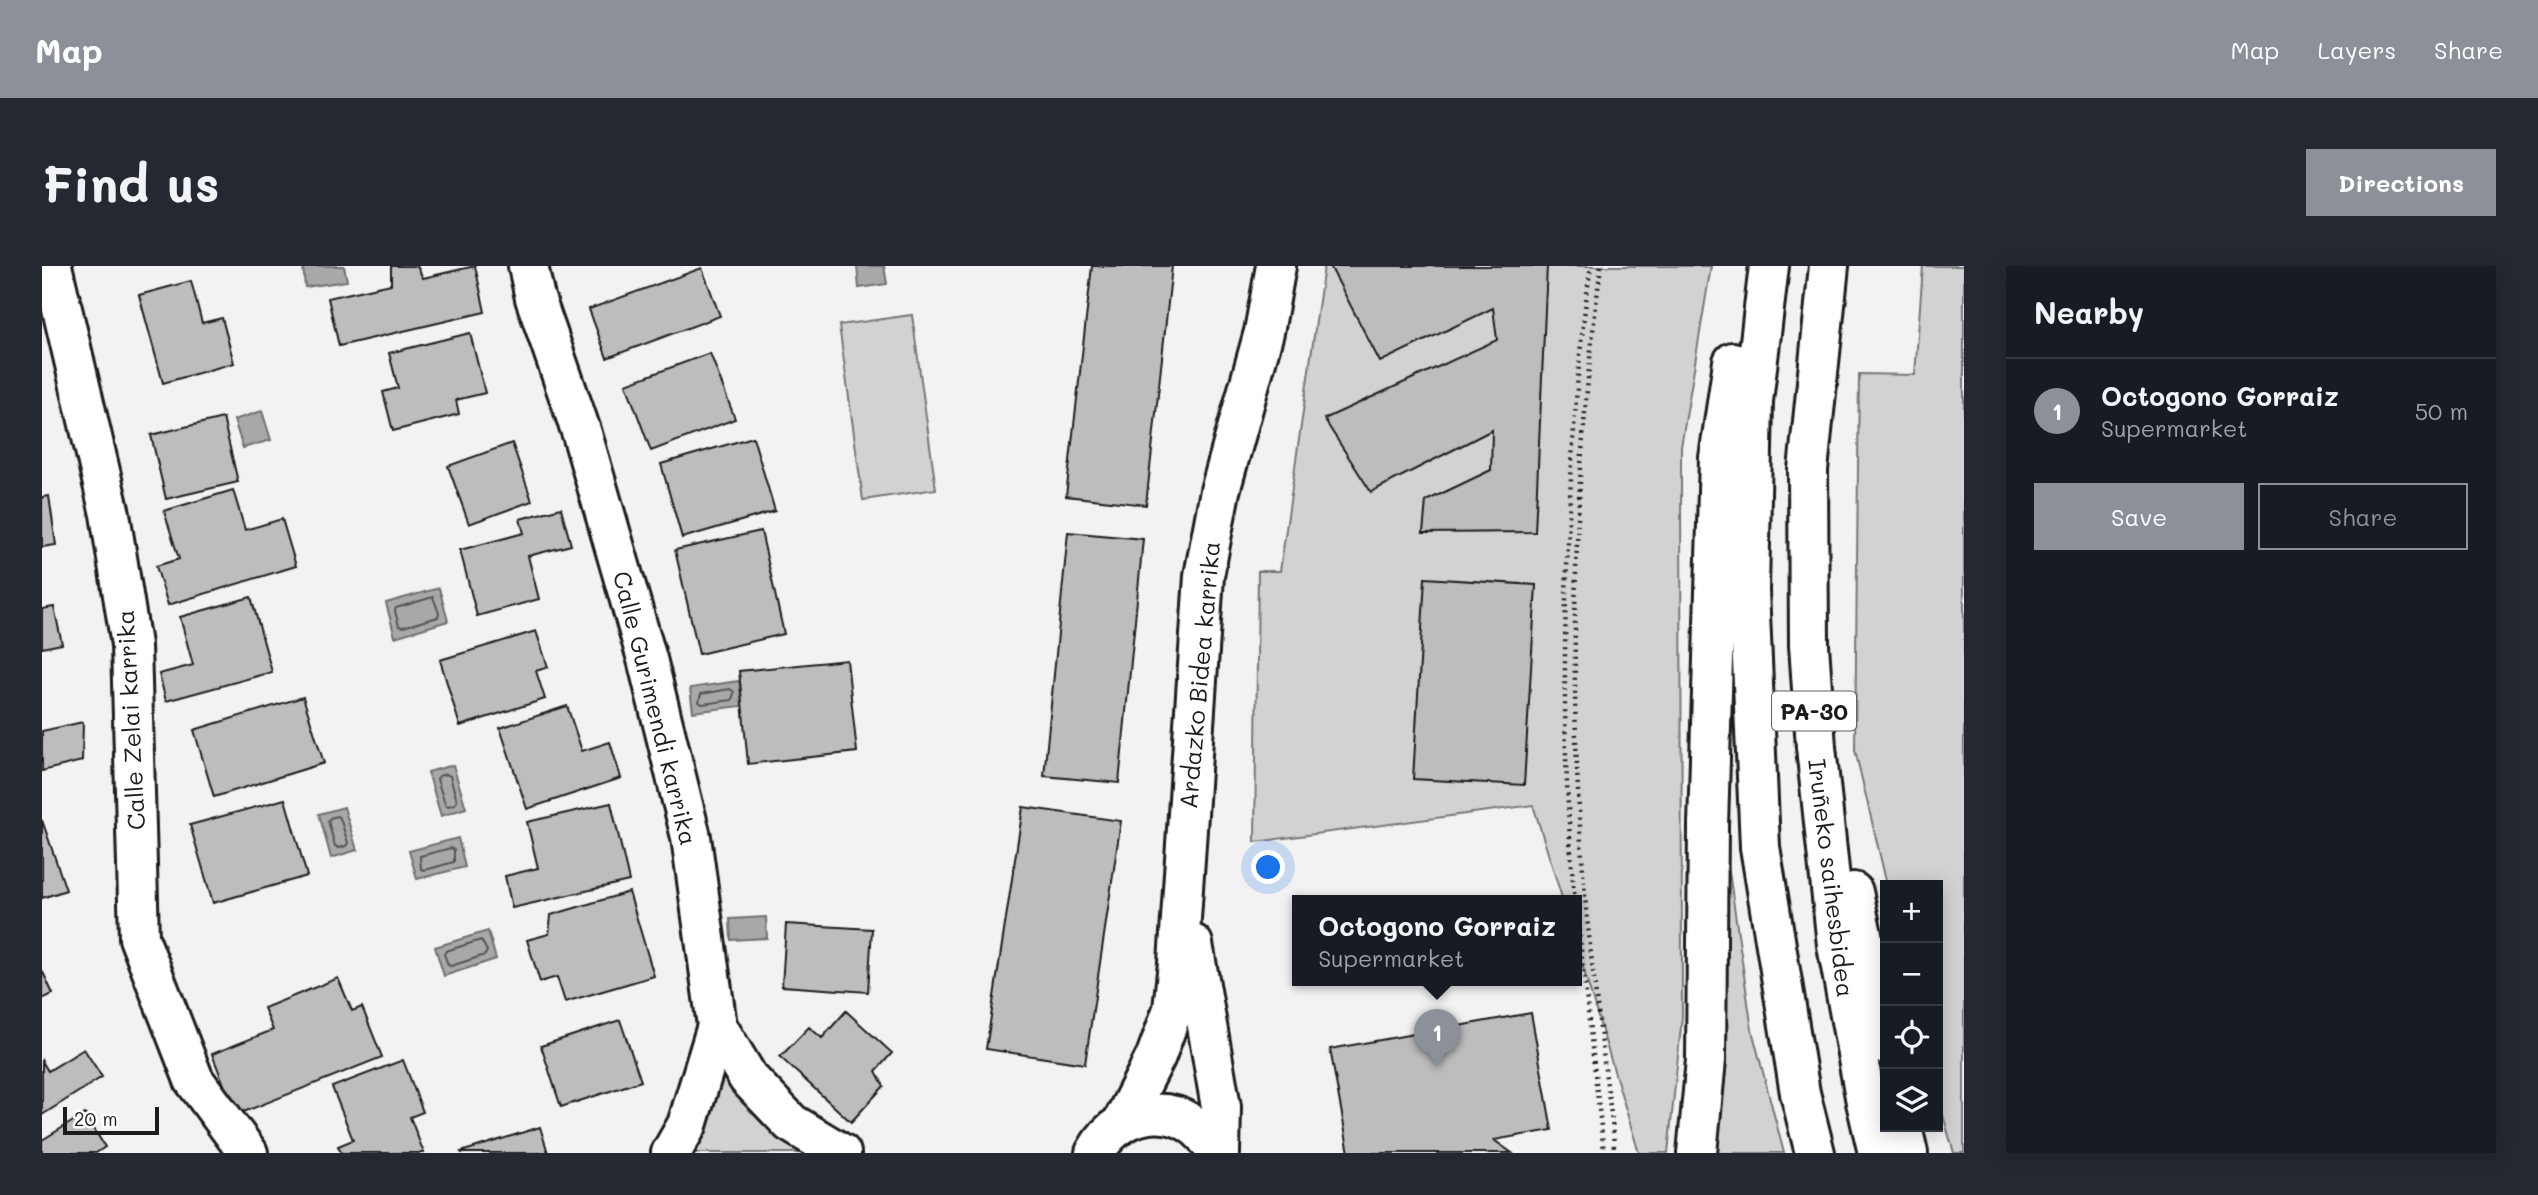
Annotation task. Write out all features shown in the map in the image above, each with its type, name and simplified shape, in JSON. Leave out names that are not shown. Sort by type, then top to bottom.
[{"type":"main road","name":"Calle Zelai karrika","points":[[51,266],[110,514],[131,645],[139,938],[194,1080],[248,1153]]},
{"type":"main road","name":"Calle Gurimendi karrika","points":[[528,266],[536,298],[582,434],[648,659],[691,837],[717,1026],[687,1125],[671,1153]]},
{"type":"main road","name":"Ardazko Bidea karrika","points":[[1097,1142],[1156,1056],[1173,1009],[1204,576],[1220,491],[1264,332],[1276,266]]},
{"type":"main road","points":[[1697,1153],[1706,1060],[1708,826],[1719,458],[1746,266]]},
{"type":"main road","name":"PA-30","points":[[1769,266],[1753,401],[1749,590],[1760,847],[1800,1093],[1815,1153]]},
{"type":"main road","name":"Iruñeko saihesbidea","points":[[1829,266],[1808,470],[1809,645],[1816,747],[1837,945],[1878,1153]]},
{"type":"main road","points":[[1816,747],[1856,906],[1880,1020]]},
{"type":"main road","name":"Ardazko Bidea karrika","points":[[1183,882],[1220,1107],[1218,1153]]},
{"type":"main road","points":[[717,1026],[748,1078],[791,1123],[841,1153]]},
{"type":"main road","points":[[1097,1142],[1141,1115],[1161,1113],[1181,1118],[1198,1128],[1218,1153]]},
{"type":"main road","points":[[1903,1132],[1908,1153]]},
{"type":"path","points":[[1576,895],[1567,771],[1565,617],[1576,386],[1591,266]]},
{"type":"path","points":[[1601,266],[1586,387],[1574,658],[1577,771],[1585,895],[1614,1153]]},
{"type":"path","points":[[1582,959],[1604,1153]]},
{"type":"shaded area","points":[[1324,266],[1711,266],[1681,447],[1682,1017],[1668,1153],[1639,1153],[1582,965],[1582,895],[1561,895],[1533,805],[1255,842],[1258,571],[1280,571]]},
{"type":"shaded area","points":[[1923,266],[1964,266],[1964,1153],[1954,1153],[1943,1115],[1943,880],[1886,880],[1855,750],[1859,374],[1915,375]]},
{"type":"shaded area","points":[[912,315],[936,489],[863,500],[839,325]]},
{"type":"shaded area","points":[[1727,858],[1752,1030],[1784,1153],[1716,1153]]},
{"type":"shaded area","points":[[721,1056],[820,1153],[682,1153]]},
{"type":"water","points":[[303,266],[344,266],[347,281],[305,287]]},
{"type":"water","points":[[857,266],[884,266],[887,284],[859,288]]},
{"type":"water","points":[[262,411],[271,440],[243,448],[234,420]]},
{"type":"water","points":[[439,588],[448,621],[395,637],[386,603]]},
{"type":"water","points":[[739,681],[742,706],[693,712],[690,688]]},
{"type":"water","points":[[453,765],[466,808],[441,816],[428,772]]},
{"type":"water","points":[[344,807],[357,850],[331,858],[319,814]]},
{"type":"water","points":[[458,838],[465,867],[417,879],[409,851]]},
{"type":"water","points":[[766,917],[767,938],[731,940],[730,919]]},
{"type":"water","points":[[488,931],[496,959],[444,976],[435,947]]},
{"type":"building","points":[[391,266],[417,266],[423,278],[475,266],[485,312],[339,346],[328,298],[391,284]]},
{"type":"building","points":[[1092,266],[1172,266],[1146,505],[1066,496]]},
{"type":"building","points":[[1330,266],[1547,266],[1535,532],[1423,533],[1426,501],[1491,470],[1492,430],[1371,492],[1324,419],[1497,340],[1493,308],[1380,362]]},
{"type":"building","points":[[702,268],[720,316],[607,358],[589,309]]},
{"type":"building","points":[[191,281],[202,323],[222,318],[234,363],[163,383],[139,295]]},
{"type":"building","points":[[470,333],[485,393],[456,400],[459,414],[393,431],[383,392],[398,388],[389,353]]},
{"type":"building","points":[[710,353],[735,419],[651,451],[626,384]]},
{"type":"building","points":[[223,418],[238,482],[166,499],[151,435]]},
{"type":"building","points":[[753,437],[775,511],[682,538],[661,464]]},
{"type":"building","points":[[512,443],[532,501],[469,524],[448,466]]},
{"type":"building","points":[[233,490],[245,530],[282,519],[296,566],[168,605],[156,566],[179,559],[164,511]]},
{"type":"building","points":[[49,496],[56,545],[42,547],[42,497]]},
{"type":"building","points":[[561,508],[571,545],[528,556],[539,599],[477,616],[460,550],[524,533],[520,519]]},
{"type":"building","points":[[761,531],[784,634],[699,654],[675,550]]},
{"type":"building","points":[[1068,532],[1143,539],[1119,783],[1044,776]]},
{"type":"building","points":[[1425,578],[1536,585],[1524,785],[1413,779]]},
{"type":"building","points":[[251,597],[272,672],[166,701],[159,674],[193,665],[180,617]]},
{"type":"building","points":[[54,607],[62,644],[42,648],[42,609]]},
{"type":"building","points":[[536,631],[548,667],[536,671],[545,699],[460,726],[440,660]]},
{"type":"building","points":[[847,660],[857,752],[748,764],[739,671]]},
{"type":"building","points":[[303,697],[324,763],[214,797],[194,730]]},
{"type":"building","points":[[567,706],[582,751],[610,742],[621,778],[527,809],[500,728]]},
{"type":"building","points":[[83,722],[82,761],[42,771],[42,731]]},
{"type":"building","points":[[285,799],[307,876],[213,903],[190,825]]},
{"type":"building","points":[[611,803],[629,881],[512,908],[505,876],[538,868],[527,822]]},
{"type":"building","points":[[1023,807],[1121,821],[1085,1064],[986,1049]]},
{"type":"building","points":[[42,820],[66,890],[42,898]]},
{"type":"building","points":[[629,892],[654,976],[565,1002],[557,977],[540,982],[527,940],[549,934],[551,915]]},
{"type":"building","points":[[786,924],[872,929],[868,992],[782,986]]},
{"type":"building","points":[[42,970],[53,994],[42,999]]},
{"type":"building","points":[[338,978],[352,1011],[362,1007],[382,1057],[236,1115],[212,1054],[273,1030],[264,1008]]},
{"type":"building","points":[[846,1011],[892,1053],[876,1071],[884,1086],[851,1122],[780,1057],[809,1027],[822,1038]]},
{"type":"building","points":[[1531,1013],[1552,1130],[1494,1140],[1512,1153],[1349,1153],[1330,1049]]},
{"type":"building","points":[[620,1020],[641,1081],[561,1107],[541,1046]]},
{"type":"building","points":[[84,1049],[102,1077],[42,1115],[42,1061],[48,1071]]},
{"type":"building","points":[[403,1060],[423,1112],[410,1117],[424,1153],[341,1153],[338,1146],[353,1140],[332,1087]]},
{"type":"building","points":[[85,1114],[105,1147],[96,1153],[42,1153],[42,1140]]},
{"type":"building","points":[[540,1127],[548,1153],[461,1152]]},
{"type":"place","name":"Octogono Gorraiz","points":[[1437,1067]]}]
